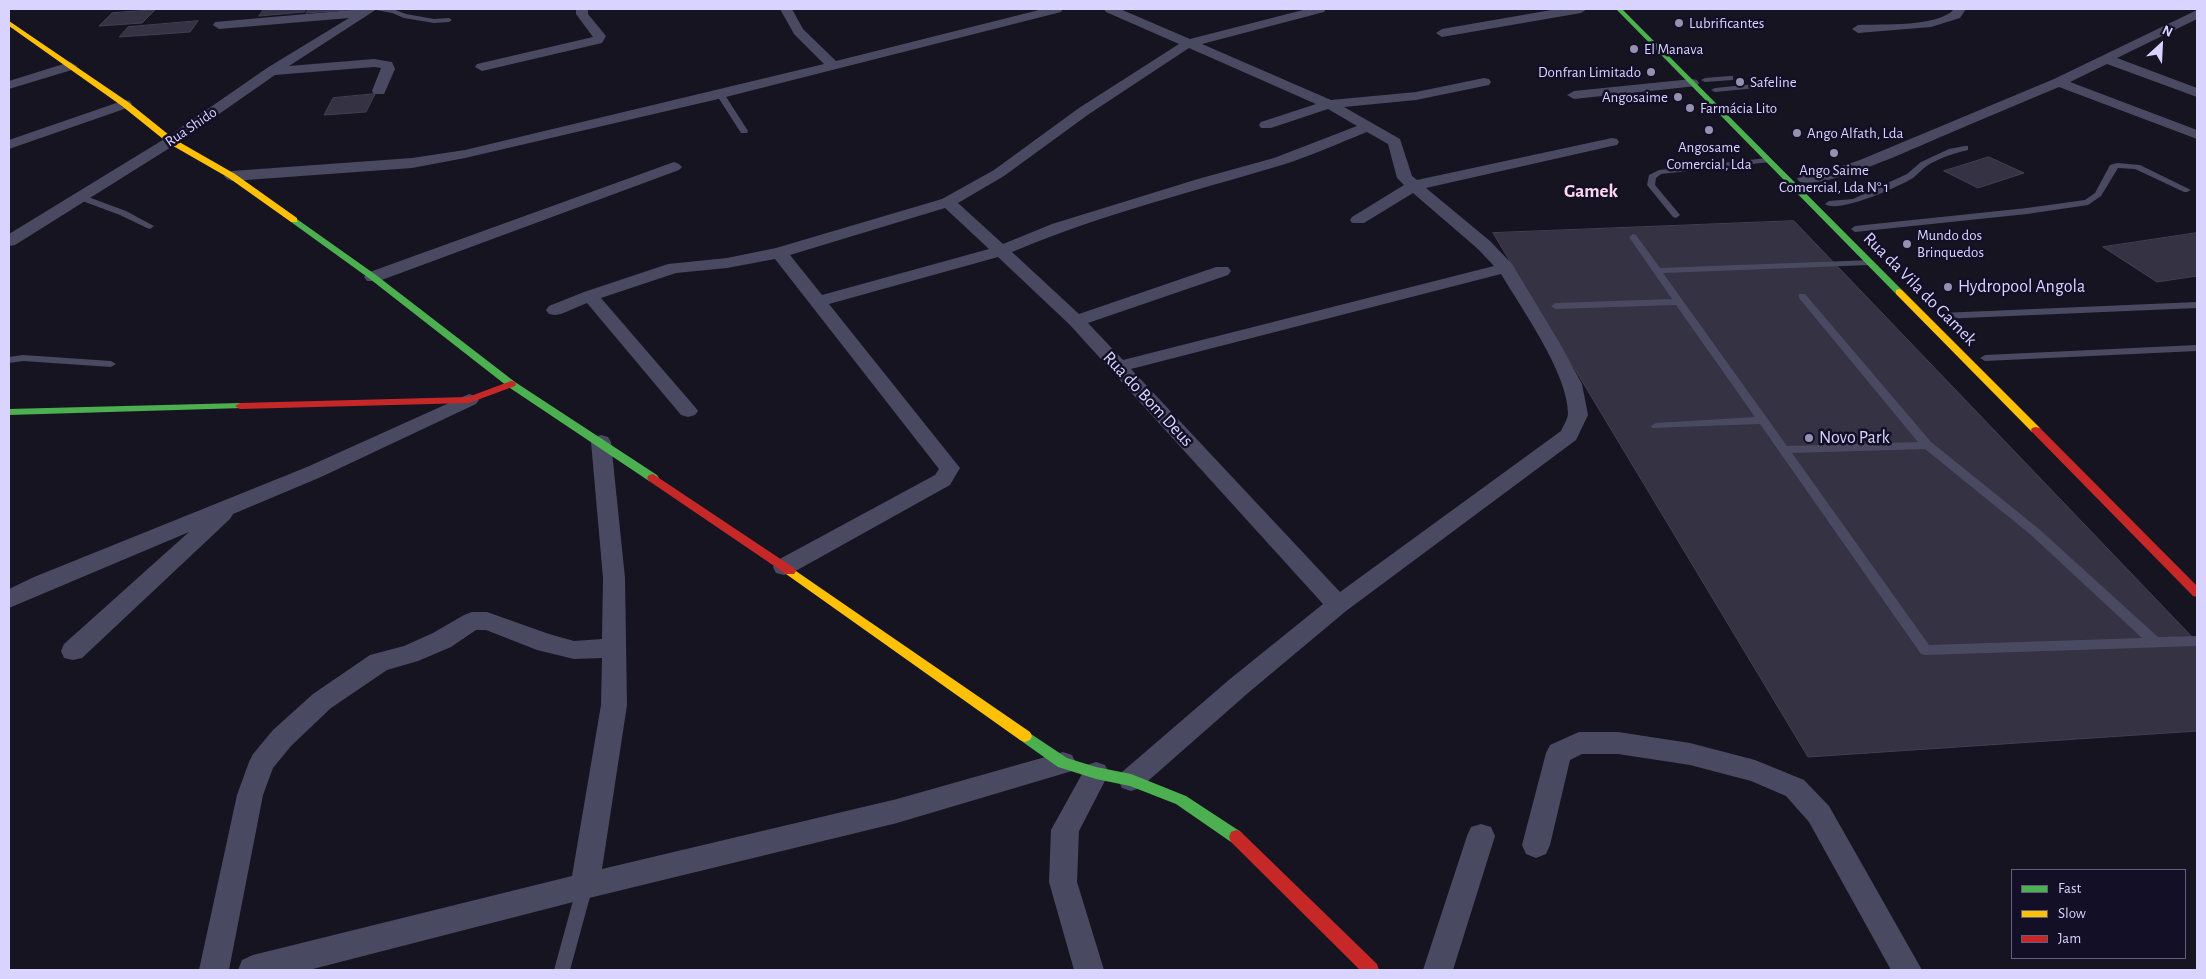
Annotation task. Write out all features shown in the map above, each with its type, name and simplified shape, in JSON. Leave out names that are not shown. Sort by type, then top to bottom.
[{"type":"street","points":[[482,67],[597,40],[600,36],[582,14],[582,9]]},
{"type":"street","points":[[786,9],[798,30],[834,66]]},
{"type":"street","points":[[232,176],[412,163],[465,154],[720,94],[1058,9]]},
{"type":"street","points":[[1110,9],[1329,104],[1395,142],[1399,150],[1405,178],[1484,245],[1506,268],[1550,342],[1572,384],[1578,416],[1569,435],[1338,605],[1239,686],[1131,780]]},
{"type":"street","points":[[555,310],[590,296],[674,268],[727,263],[779,253],[948,202],[999,173],[1084,111],[1187,44],[1320,9]]},
{"type":"street","points":[[1442,33],[1581,9]]},
{"type":"street","name":"Rua da Vila do Gamek","points":[[1619,9],[1698,82],[1714,90],[1779,154]]},
{"type":"street","name":"Rua da Vila do Gamek","points":[[1634,9],[1767,160],[2197,593]]},
{"type":"street","points":[[1858,29],[1896,28],[1947,20],[1956,16],[1960,9]]},
{"type":"street","points":[[219,25],[369,10]]},
{"type":"street","name":"Rua Shido","points":[[9,241],[172,141],[272,71],[369,10]]},
{"type":"street","points":[[1801,176],[1822,177],[1866,163],[2059,82],[2197,14]]},
{"type":"street","points":[[9,22],[125,104],[172,141],[232,176],[373,277],[511,384],[784,567],[1063,763],[1096,773],[1131,780],[1181,800],[1232,833],[1371,970]]},
{"type":"street","points":[[2107,59],[2197,92]]},
{"type":"street","points":[[272,71],[374,63],[387,65],[388,69],[379,91]]},
{"type":"street","points":[[9,85],[70,66]]},
{"type":"street","points":[[1266,125],[1329,104],[1416,96],[1484,82]]},
{"type":"street","points":[[1574,95],[1698,82]]},
{"type":"street","points":[[2059,82],[2197,135]]},
{"type":"street","points":[[9,145],[125,104]]},
{"type":"street","points":[[818,302],[1001,251],[1058,227],[1203,182],[1280,161],[1370,126]]},
{"type":"street","points":[[1358,220],[1414,186],[1612,142]]},
{"type":"street","points":[[373,277],[674,167]]},
{"type":"street","name":"Rua da Vila do Gamek","points":[[1801,176],[1868,242]]},
{"type":"street","name":"Rua do Bom Deus","points":[[948,202],[1076,321],[1338,605]]},
{"type":"street","points":[[779,253],[950,468],[942,480],[784,567]]},
{"type":"street","points":[[1118,367],[1506,268]]},
{"type":"street","points":[[1076,321],[1222,271]]},
{"type":"street","points":[[590,296],[688,411]]},
{"type":"street","name":"Rua da Vila do Gamek","points":[[1938,313],[1954,328]]},
{"type":"street","name":"Rua da Vila do Gamek","points":[[1982,355],[1998,372]]},
{"type":"street","points":[[9,599],[42,583],[314,472],[469,400],[511,384]]},
{"type":"street","points":[[9,412],[469,400]]},
{"type":"street","points":[[585,886],[614,705],[614,578],[600,442]]},
{"type":"street","points":[[73,651],[231,506]]},
{"type":"street","points":[[214,970],[250,795],[262,762],[282,738],[322,701],[379,662],[409,654],[442,640],[472,621],[487,621],[546,643],[574,650],[614,648]]},
{"type":"street","points":[[1536,845],[1559,753],[1579,743],[1618,743],[1690,754],[1755,771],[1795,788],[1819,814],[1907,970]]},
{"type":"street","points":[[253,970],[585,886],[897,811],[1063,763]]},
{"type":"street","points":[[1089,970],[1063,882],[1065,830],[1096,773]]},
{"type":"street","points":[[1438,970],[1482,836]]},
{"type":"lane","points":[[369,10],[393,11],[404,16],[434,21],[448,20]]},
{"type":"lane","points":[[1698,82],[1730,78]]},
{"type":"lane","points":[[1714,90],[1785,83]]},
{"type":"lane","points":[[720,94],[744,131]]},
{"type":"lane","points":[[1823,197],[1856,201],[1910,176],[1924,164],[1952,151],[1965,148]]},
{"type":"lane","points":[[1676,214],[1651,185],[1652,177],[1659,172],[1767,160]]},
{"type":"lane","points":[[1848,223],[2027,211],[2088,202],[2098,194],[2113,167],[2117,165],[2137,167],[2187,190]]},
{"type":"lane","points":[[80,197],[123,213],[150,226]]},
{"type":"lane","points":[[1633,238],[1926,650],[2197,640]]},
{"type":"lane","points":[[1656,271],[1870,262]]},
{"type":"lane","points":[[1802,296],[1927,445],[2035,532],[2155,642]]},
{"type":"lane","points":[[1556,306],[1678,302]]},
{"type":"lane","points":[[1938,313],[2197,305]]},
{"type":"lane","points":[[1982,355],[2197,348]]},
{"type":"lane","points":[[9,360],[24,358],[111,364]]},
{"type":"lane","points":[[1656,426],[1763,420]]},
{"type":"lane","points":[[1784,450],[1927,445]]},
{"type":"lane","points":[[562,970],[585,886]]},
{"type":"building","points":[[264,9],[306,9],[304,12],[259,16]]},
{"type":"building","points":[[309,9],[362,9],[306,13]]},
{"type":"building","points":[[155,10],[142,23],[99,26],[112,13]]},
{"type":"building","points":[[198,21],[190,32],[119,37],[128,27]]},
{"type":"building","points":[[375,94],[366,112],[324,115],[333,98]]},
{"type":"building","points":[[1989,157],[2024,173],[1978,188],[1944,171]]},
{"type":"building","name":"Novo Park","points":[[1794,221],[2197,642],[2197,731],[1808,757],[1493,233]]},
{"type":"building","points":[[2197,233],[2197,276],[2157,282],[2103,247]]},
{"type":"traffic: fast","points":[[1619,9],[1899,292]]},
{"type":"traffic: fast","points":[[294,220],[373,277],[511,384],[653,478]]},
{"type":"traffic: fast","points":[[9,412],[240,406]]},
{"type":"traffic: fast","points":[[1025,736],[1063,763],[1096,773],[1131,780],[1181,800],[1236,837]]},
{"type":"traffic: slow","points":[[9,23],[125,104],[171,141],[232,176],[294,220]]},
{"type":"traffic: slow","points":[[1899,292],[2036,430]]},
{"type":"traffic: slow","points":[[790,571],[1025,736]]},
{"type":"traffic: jam","points":[[240,406],[469,400],[511,384]]},
{"type":"traffic: jam","points":[[2036,430],[2197,593]]},
{"type":"traffic: jam","points":[[653,478],[790,571]]},
{"type":"traffic: jam","points":[[1236,837],[1371,970]]},
{"type":"place","name":"Lubrificantes","points":[[1679,23]]},
{"type":"place","name":"El Manava","points":[[1634,49]]},
{"type":"place","name":"Donfran Limitado","points":[[1651,72]]},
{"type":"place","name":"Safeline","points":[[1740,82]]},
{"type":"place","name":"Angosaime","points":[[1678,97]]},
{"type":"place","name":"Farmácia Lito","points":[[1690,108]]},
{"type":"place","name":"Angosame Comercial, Lda","points":[[1709,130]]},
{"type":"place","name":"Ango Alfath, Lda","points":[[1797,133]]},
{"type":"place","name":"Ango Saime Comercial, Lda N° 1","points":[[1834,153]]},
{"type":"place","name":"Mundo dos Brinquedos","points":[[1907,244]]},
{"type":"place","name":"Hydropool Angola","points":[[1948,287]]},
{"type":"place","name":"Novo Park","points":[[1809,438]]},
{"type":"district","name":"Gamek","points":[[1591,191]]}]
